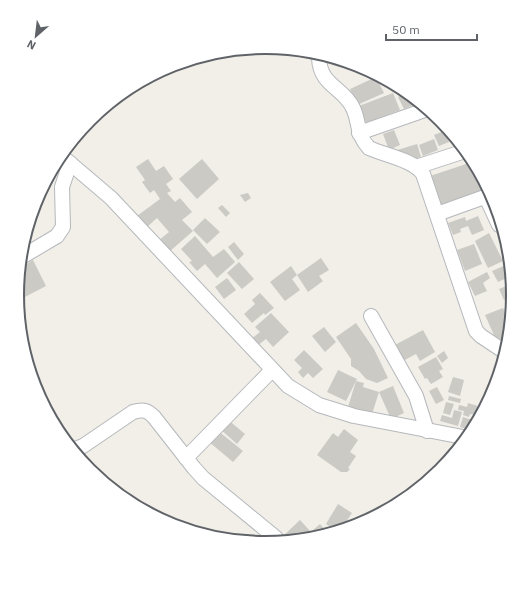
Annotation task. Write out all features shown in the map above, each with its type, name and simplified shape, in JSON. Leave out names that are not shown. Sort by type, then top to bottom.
[{"type":"street","points":[[319,61],[322,74],[328,82],[344,96],[354,109],[359,133],[364,143],[369,148],[416,167],[423,174],[476,331],[500,349]]},
{"type":"street","points":[[359,133],[421,111]]},
{"type":"street","points":[[416,167],[459,153]]},
{"type":"street","points":[[28,253],[60,233],[62,227],[62,186],[67,161],[111,198],[288,386],[319,405],[354,416],[460,436]]},
{"type":"street","points":[[437,214],[485,197]]},
{"type":"street","points":[[370,316],[416,396],[427,431]]},
{"type":"street","points":[[186,458],[272,370]]},
{"type":"street","points":[[79,448],[133,412],[140,410],[148,411],[203,478],[274,536]]},
{"type":"building","points":[[372,79],[379,83],[384,93],[357,105],[350,89]]},
{"type":"building","points":[[393,93],[400,110],[366,123],[359,106]]},
{"type":"building","points":[[400,96],[413,105],[404,109],[398,97]]},
{"type":"building","points":[[394,130],[400,145],[389,150],[383,134]]},
{"type":"building","points":[[441,132],[449,142],[439,146],[434,135]]},
{"type":"building","points":[[434,139],[438,150],[423,156],[419,145]]},
{"type":"building","points":[[417,144],[421,157],[410,160],[394,151]]},
{"type":"building","points":[[148,159],[156,171],[164,166],[173,179],[166,184],[171,191],[167,193],[175,202],[180,198],[192,212],[182,220],[193,231],[169,252],[158,241],[169,232],[157,218],[147,227],[137,216],[160,199],[154,190],[150,193],[142,182],[145,180],[136,167]]},
{"type":"building","points":[[202,159],[219,179],[197,199],[179,179]]},
{"type":"building","points":[[466,164],[484,194],[443,210],[430,176]]},
{"type":"building","points":[[248,193],[251,198],[245,202],[240,195]]},
{"type":"building","points":[[222,205],[230,213],[226,217],[218,208]]},
{"type":"building","points":[[478,216],[484,230],[472,235],[468,226],[460,229],[461,232],[453,235],[448,223],[465,217],[466,221]]},
{"type":"building","points":[[205,218],[220,232],[207,244],[193,230]]},
{"type":"building","points":[[489,233],[503,261],[488,268],[475,241]]},
{"type":"building","points":[[195,236],[213,257],[224,249],[235,262],[217,278],[205,264],[197,271],[189,262],[192,261],[181,249]]},
{"type":"building","points":[[234,242],[244,254],[238,260],[228,247]]},
{"type":"building","points":[[474,244],[482,264],[465,271],[457,250]]},
{"type":"building","points":[[321,258],[329,270],[319,276],[323,281],[308,292],[297,275]]},
{"type":"building","points":[[33,260],[46,286],[24,297],[24,296],[26,264]]},
{"type":"building","points":[[239,262],[254,279],[242,289],[227,273]]},
{"type":"building","points":[[291,266],[297,275],[292,279],[300,290],[285,301],[270,282]]},
{"type":"building","points":[[504,266],[505,279],[498,282],[492,271]]},
{"type":"building","points":[[487,272],[490,278],[483,283],[487,291],[475,296],[468,282]]},
{"type":"building","points":[[227,278],[236,290],[224,299],[215,287]]},
{"type":"building","points":[[505,286],[506,299],[504,300],[499,289]]},
{"type":"building","points":[[260,293],[274,308],[265,315],[264,313],[252,323],[244,314],[255,304],[252,300]]},
{"type":"building","points":[[503,308],[505,313],[502,340],[497,342],[485,315]]},
{"type":"building","points":[[271,313],[289,332],[273,347],[266,339],[257,346],[251,339],[260,332],[255,327]]},
{"type":"building","points":[[356,323],[374,349],[388,378],[377,383],[366,379],[359,371],[351,366],[351,359],[336,337]]},
{"type":"building","points":[[324,327],[336,342],[325,352],[312,336]]},
{"type":"building","points":[[423,330],[435,352],[420,361],[416,354],[401,362],[393,346]]},
{"type":"building","points":[[304,350],[323,369],[313,378],[308,373],[303,378],[298,372],[302,368],[294,360]]},
{"type":"building","points":[[444,351],[448,358],[442,363],[437,356]]},
{"type":"building","points":[[436,357],[443,369],[439,371],[443,377],[431,384],[427,378],[425,379],[418,367]]},
{"type":"building","points":[[338,370],[357,379],[346,401],[327,392]]},
{"type":"building","points":[[453,377],[464,380],[460,396],[448,392]]},
{"type":"building","points":[[356,381],[364,383],[363,387],[379,392],[372,414],[348,407]]},
{"type":"building","points":[[393,386],[404,413],[391,419],[379,392]]},
{"type":"building","points":[[437,387],[444,400],[436,404],[429,391]]},
{"type":"building","points":[[449,396],[461,399],[460,403],[448,400]]},
{"type":"building","points":[[446,402],[454,404],[450,415],[443,413]]},
{"type":"building","points":[[468,403],[478,406],[475,415],[470,414],[469,417],[463,415],[464,411],[458,410],[459,405],[467,407]]},
{"type":"building","points":[[454,410],[462,412],[458,426],[440,421],[442,415],[452,418]]},
{"type":"building","points":[[463,417],[471,420],[465,428],[460,427]]},
{"type":"building","points":[[227,419],[245,434],[237,444],[219,428]]},
{"type":"building","points":[[344,429],[358,440],[350,452],[356,456],[348,468],[350,469],[347,472],[341,472],[317,455],[333,433],[338,437]]},
{"type":"building","points":[[217,430],[243,451],[233,462],[208,441]]},
{"type":"building","points":[[338,504],[352,513],[346,523],[331,527],[326,524]]},
{"type":"building","points":[[300,520],[311,532],[311,532],[283,536]]},
{"type":"building","points":[[320,524],[324,529],[314,531],[313,530]]}]
